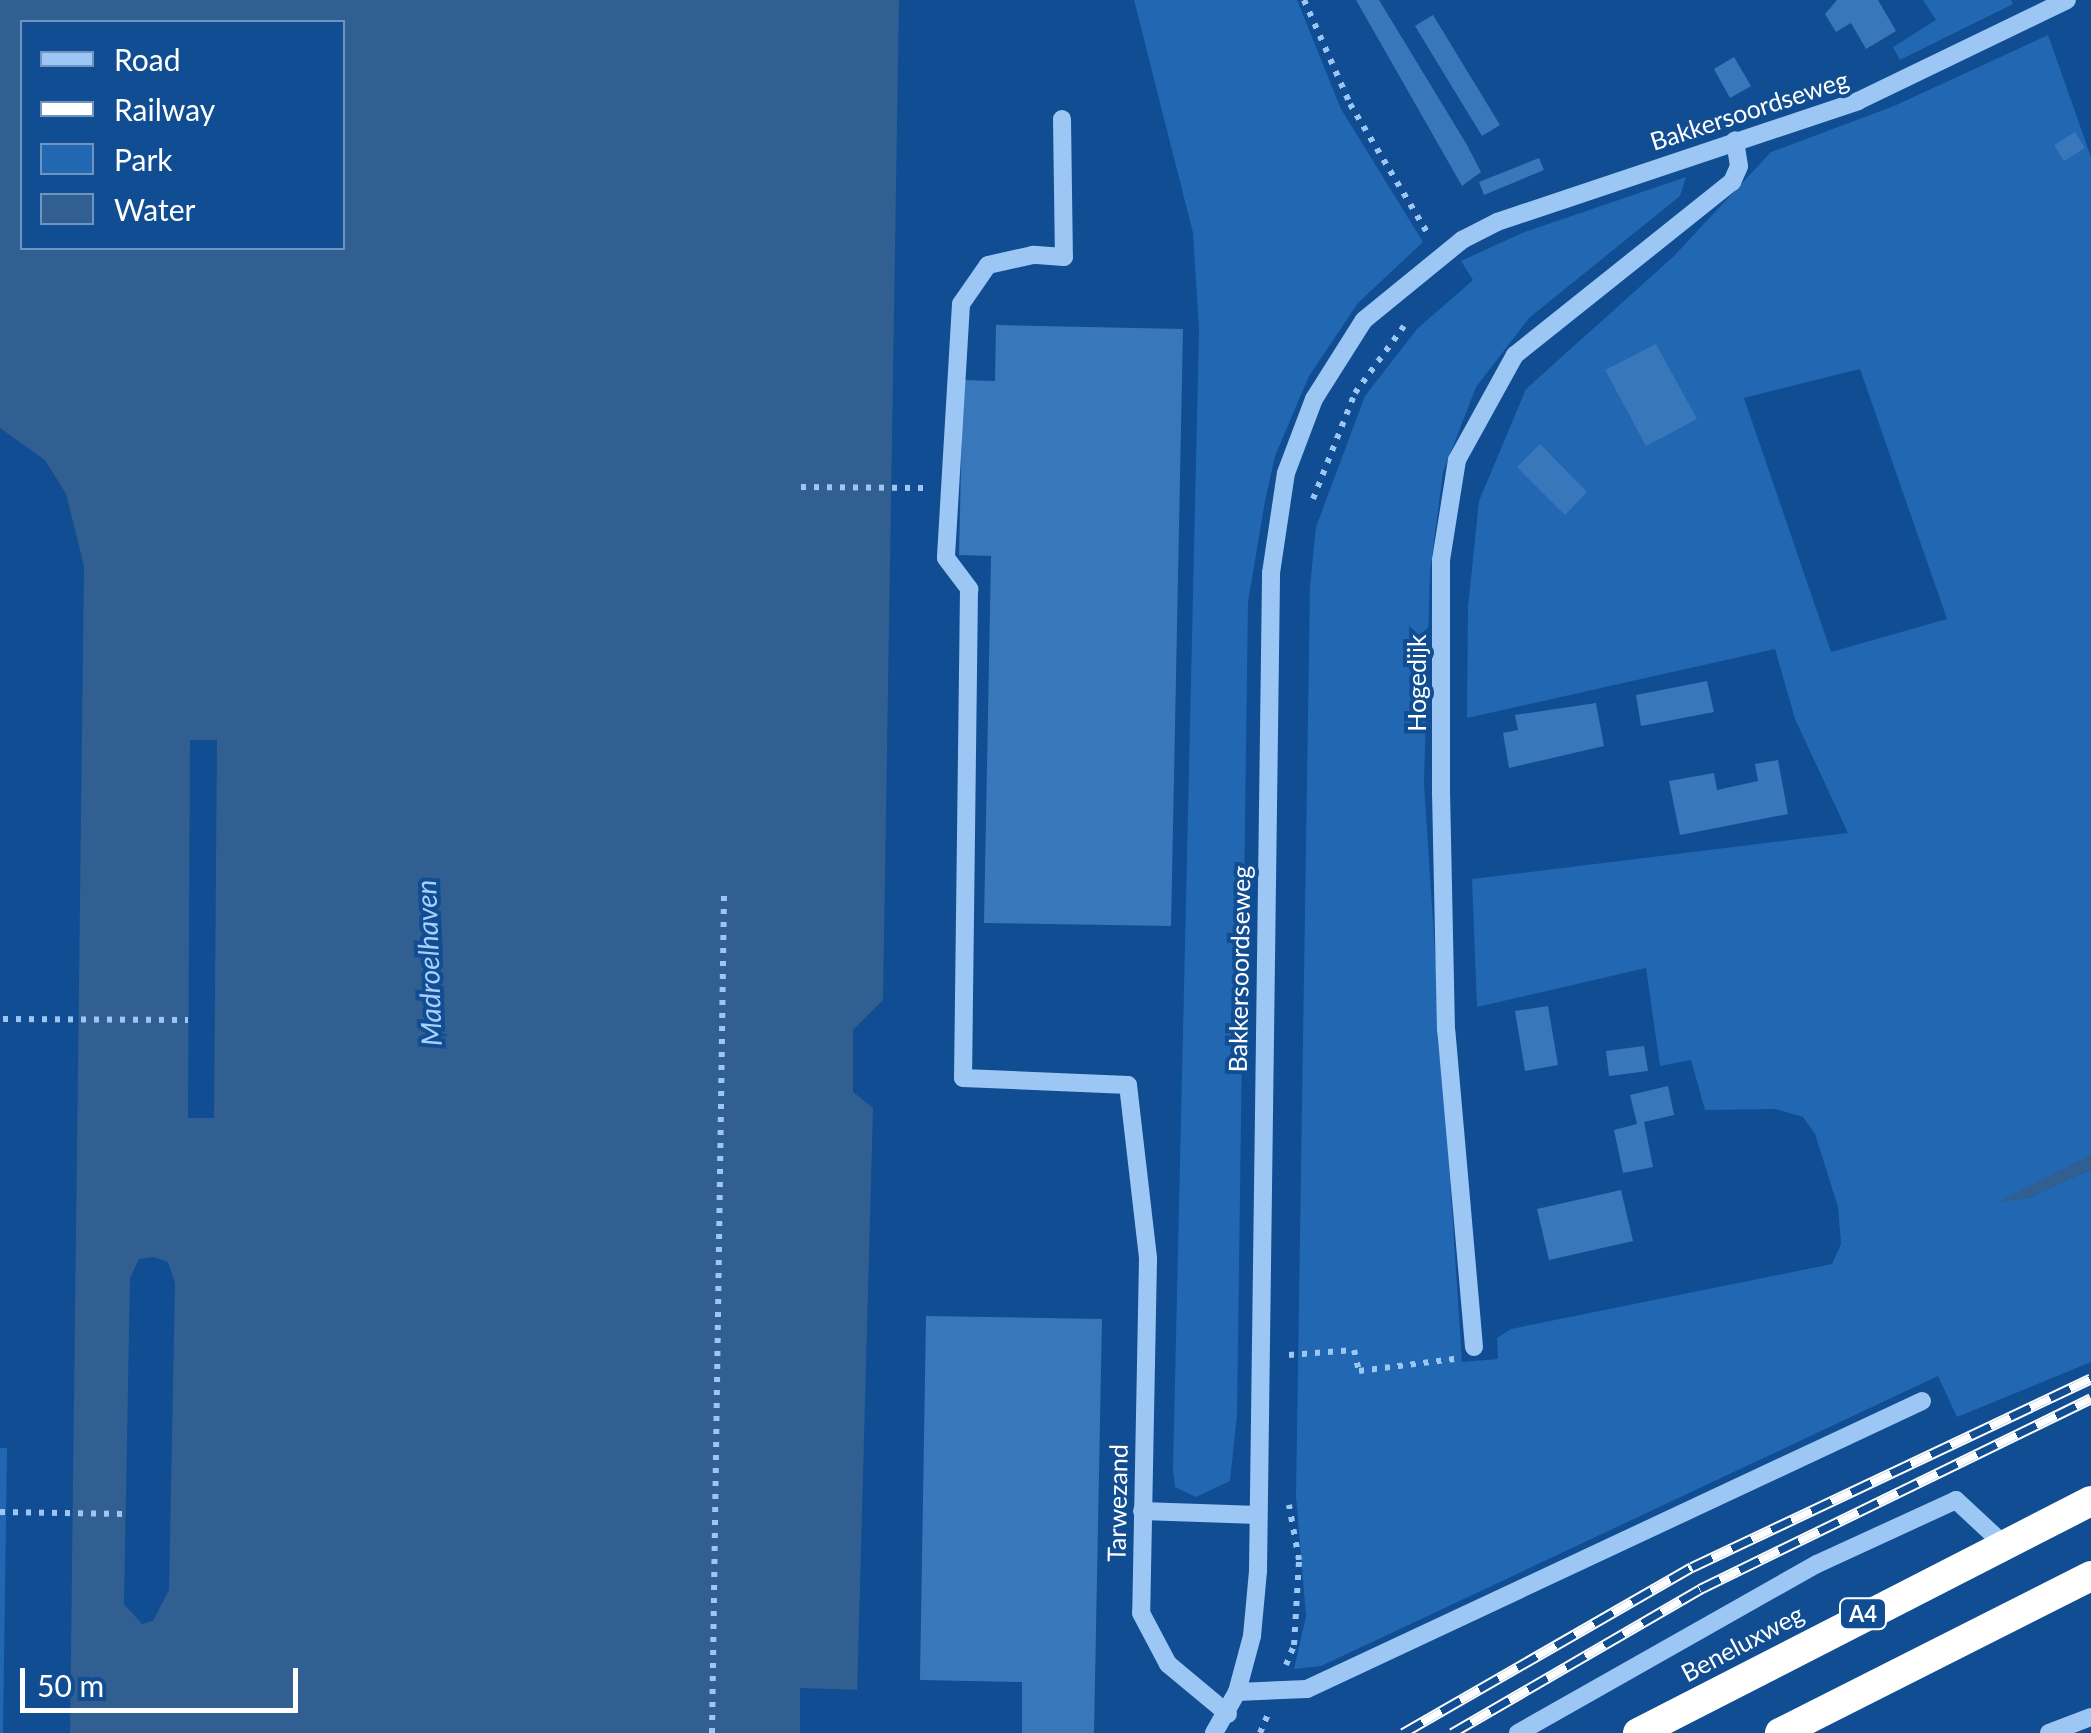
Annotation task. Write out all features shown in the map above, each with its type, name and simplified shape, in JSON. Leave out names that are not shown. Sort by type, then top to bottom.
[{"type":"highway","name":"Beneluxweg","points":[[1638,1733],[2002,1542],[2091,1501]]},
{"type":"highway","points":[[1780,1733],[2091,1576]]},
{"type":"street","name":"Bakkersoordseweg","points":[[1214,1733],[1237,1692],[1252,1636],[1258,1515],[1270,573],[1286,473],[1314,399],[1364,320],[1442,255],[1497,222],[1858,101],[2067,0]]},
{"type":"street","name":"Tarwezand","points":[[1062,119],[1064,257],[1033,255],[988,265],[960,304],[946,558],[969,589],[963,1078],[1128,1085],[1148,1258],[1141,1612],[1168,1664],[1228,1714]]},
{"type":"street","name":"Hogedijk","points":[[1474,1347],[1446,1030],[1442,834],[1441,560],[1456,460],[1515,355],[1732,182],[1738,166],[1735,140]]},
{"type":"street","points":[[1237,1692],[1275,1694],[1307,1690],[1922,1401]]},
{"type":"street","points":[[1518,1733],[1817,1564],[1956,1500],[2002,1542]]},
{"type":"street","points":[[1142,1512],[1258,1515]]},
{"type":"street","points":[[1800,1733],[1826,1708]]},
{"type":"street","points":[[2048,1733],[2091,1717]]},
{"type":"path","points":[[1304,0],[1350,104],[1442,255]]},
{"type":"path","points":[[1308,518],[1322,462],[1355,393],[1416,316]]},
{"type":"path","points":[[801,486],[935,488]]},
{"type":"path","points":[[712,1733],[724,891]]},
{"type":"path","points":[[3,1019],[188,1020]]},
{"type":"path","points":[[1288,1373],[1289,1336]]},
{"type":"path","points":[[1288,1355],[1354,1350],[1359,1371],[1474,1356],[1474,1347]]},
{"type":"path","points":[[1260,1733],[1294,1645],[1299,1560],[1287,1496]]},
{"type":"path","points":[[0,1512],[125,1514]]},
{"type":"green space","points":[[1134,0],[1297,0],[1341,109],[1423,242],[1358,303],[1309,376],[1275,456],[1265,501],[1248,602],[1237,1415],[1230,1481],[1196,1497],[1175,1487],[1173,1469],[1199,330],[1193,233]]},
{"type":"green space","points":[[1923,0],[2011,0],[2013,4],[1900,60],[1893,47],[1936,20]]},
{"type":"green space","points":[[2048,35],[2091,157],[2091,1155],[1999,1202],[2031,1197],[2091,1169],[2091,1362],[1957,1417],[1938,1376],[1321,1666],[1294,1669],[1306,1616],[1296,1496],[1310,586],[1316,527],[1365,396],[1417,329],[1473,280],[1461,261],[1522,233],[1686,177],[1680,196],[1529,318],[1476,387],[1443,472],[1430,572],[1424,784],[1462,1362],[1498,1359],[1497,1338],[1511,1329],[1832,1264],[1841,1244],[1838,1207],[1815,1134],[1803,1117],[1775,1109],[1705,1110],[1691,1060],[1660,1066],[1646,968],[1477,1007],[1472,879],[1848,833],[1795,719],[1775,649],[1467,718],[1468,607],[1479,501],[1526,389],[1674,256],[1771,152],[1894,106]],"holes":[[[1860,369],[1947,619],[1831,652],[1744,398]]]},
{"type":"green space","points":[[0,1448],[7,1448],[3,1733],[0,1733]]},
{"type":"water","name":"Madroelhaven","points":[[0,0],[899,0],[883,1000],[853,1030],[853,1092],[873,1108],[856,1733],[70,1733],[84,566],[66,494],[45,460],[0,428]]},
{"type":"water","points":[[2091,1155],[2091,1169],[2031,1197],[1996,1203]]},
{"type":"pier","points":[[190,740],[217,740],[214,1118],[188,1118]]},
{"type":"pier","points":[[154,1257],[168,1262],[175,1283],[169,1590],[153,1621],[142,1624],[124,1604],[130,1278],[139,1259]]},
{"type":"pier","points":[[800,1688],[862,1690],[861,1733],[800,1733]]},
{"type":"building","points":[[1356,0],[1379,0],[1467,145],[1481,172],[1462,186]]},
{"type":"building","points":[[1837,0],[1878,0],[1896,31],[1866,49],[1851,23],[1836,32],[1825,14]]},
{"type":"building","points":[[1433,15],[1500,125],[1482,136],[1415,26]]},
{"type":"building","points":[[1734,57],[1751,86],[1730,98],[1714,69]]},
{"type":"building","points":[[2075,132],[2085,148],[2064,161],[2054,145]]},
{"type":"building","points":[[1539,158],[1544,170],[1484,195],[1479,182]]},
{"type":"building","points":[[996,325],[1183,329],[1171,926],[984,923],[991,556],[959,555],[963,380],[995,381]]},
{"type":"building","points":[[1656,344],[1697,419],[1646,446],[1605,370]]},
{"type":"building","points":[[1540,444],[1587,492],[1565,515],[1517,467]]},
{"type":"building","points":[[1707,681],[1714,712],[1641,726],[1636,695]]},
{"type":"building","points":[[1596,703],[1604,746],[1509,768],[1503,733],[1518,730],[1515,715]]},
{"type":"building","points":[[1778,760],[1788,814],[1680,835],[1669,781],[1714,773],[1717,790],[1758,781],[1755,764]]},
{"type":"building","points":[[1548,1006],[1558,1065],[1525,1071],[1515,1011]]},
{"type":"building","points":[[1644,1046],[1648,1071],[1609,1076],[1606,1051]]},
{"type":"building","points":[[1668,1086],[1674,1115],[1644,1122],[1653,1167],[1623,1173],[1614,1130],[1637,1124],[1630,1095]]},
{"type":"building","points":[[1621,1190],[1633,1241],[1549,1260],[1537,1209]]},
{"type":"building","points":[[926,1316],[1102,1319],[1094,1733],[1022,1733],[1022,1682],[920,1680]]},
{"type":"railway","points":[[1403,1733],[1692,1567],[2091,1378]]},
{"type":"railway","points":[[1452,1733],[1700,1589],[2091,1398]]}]
